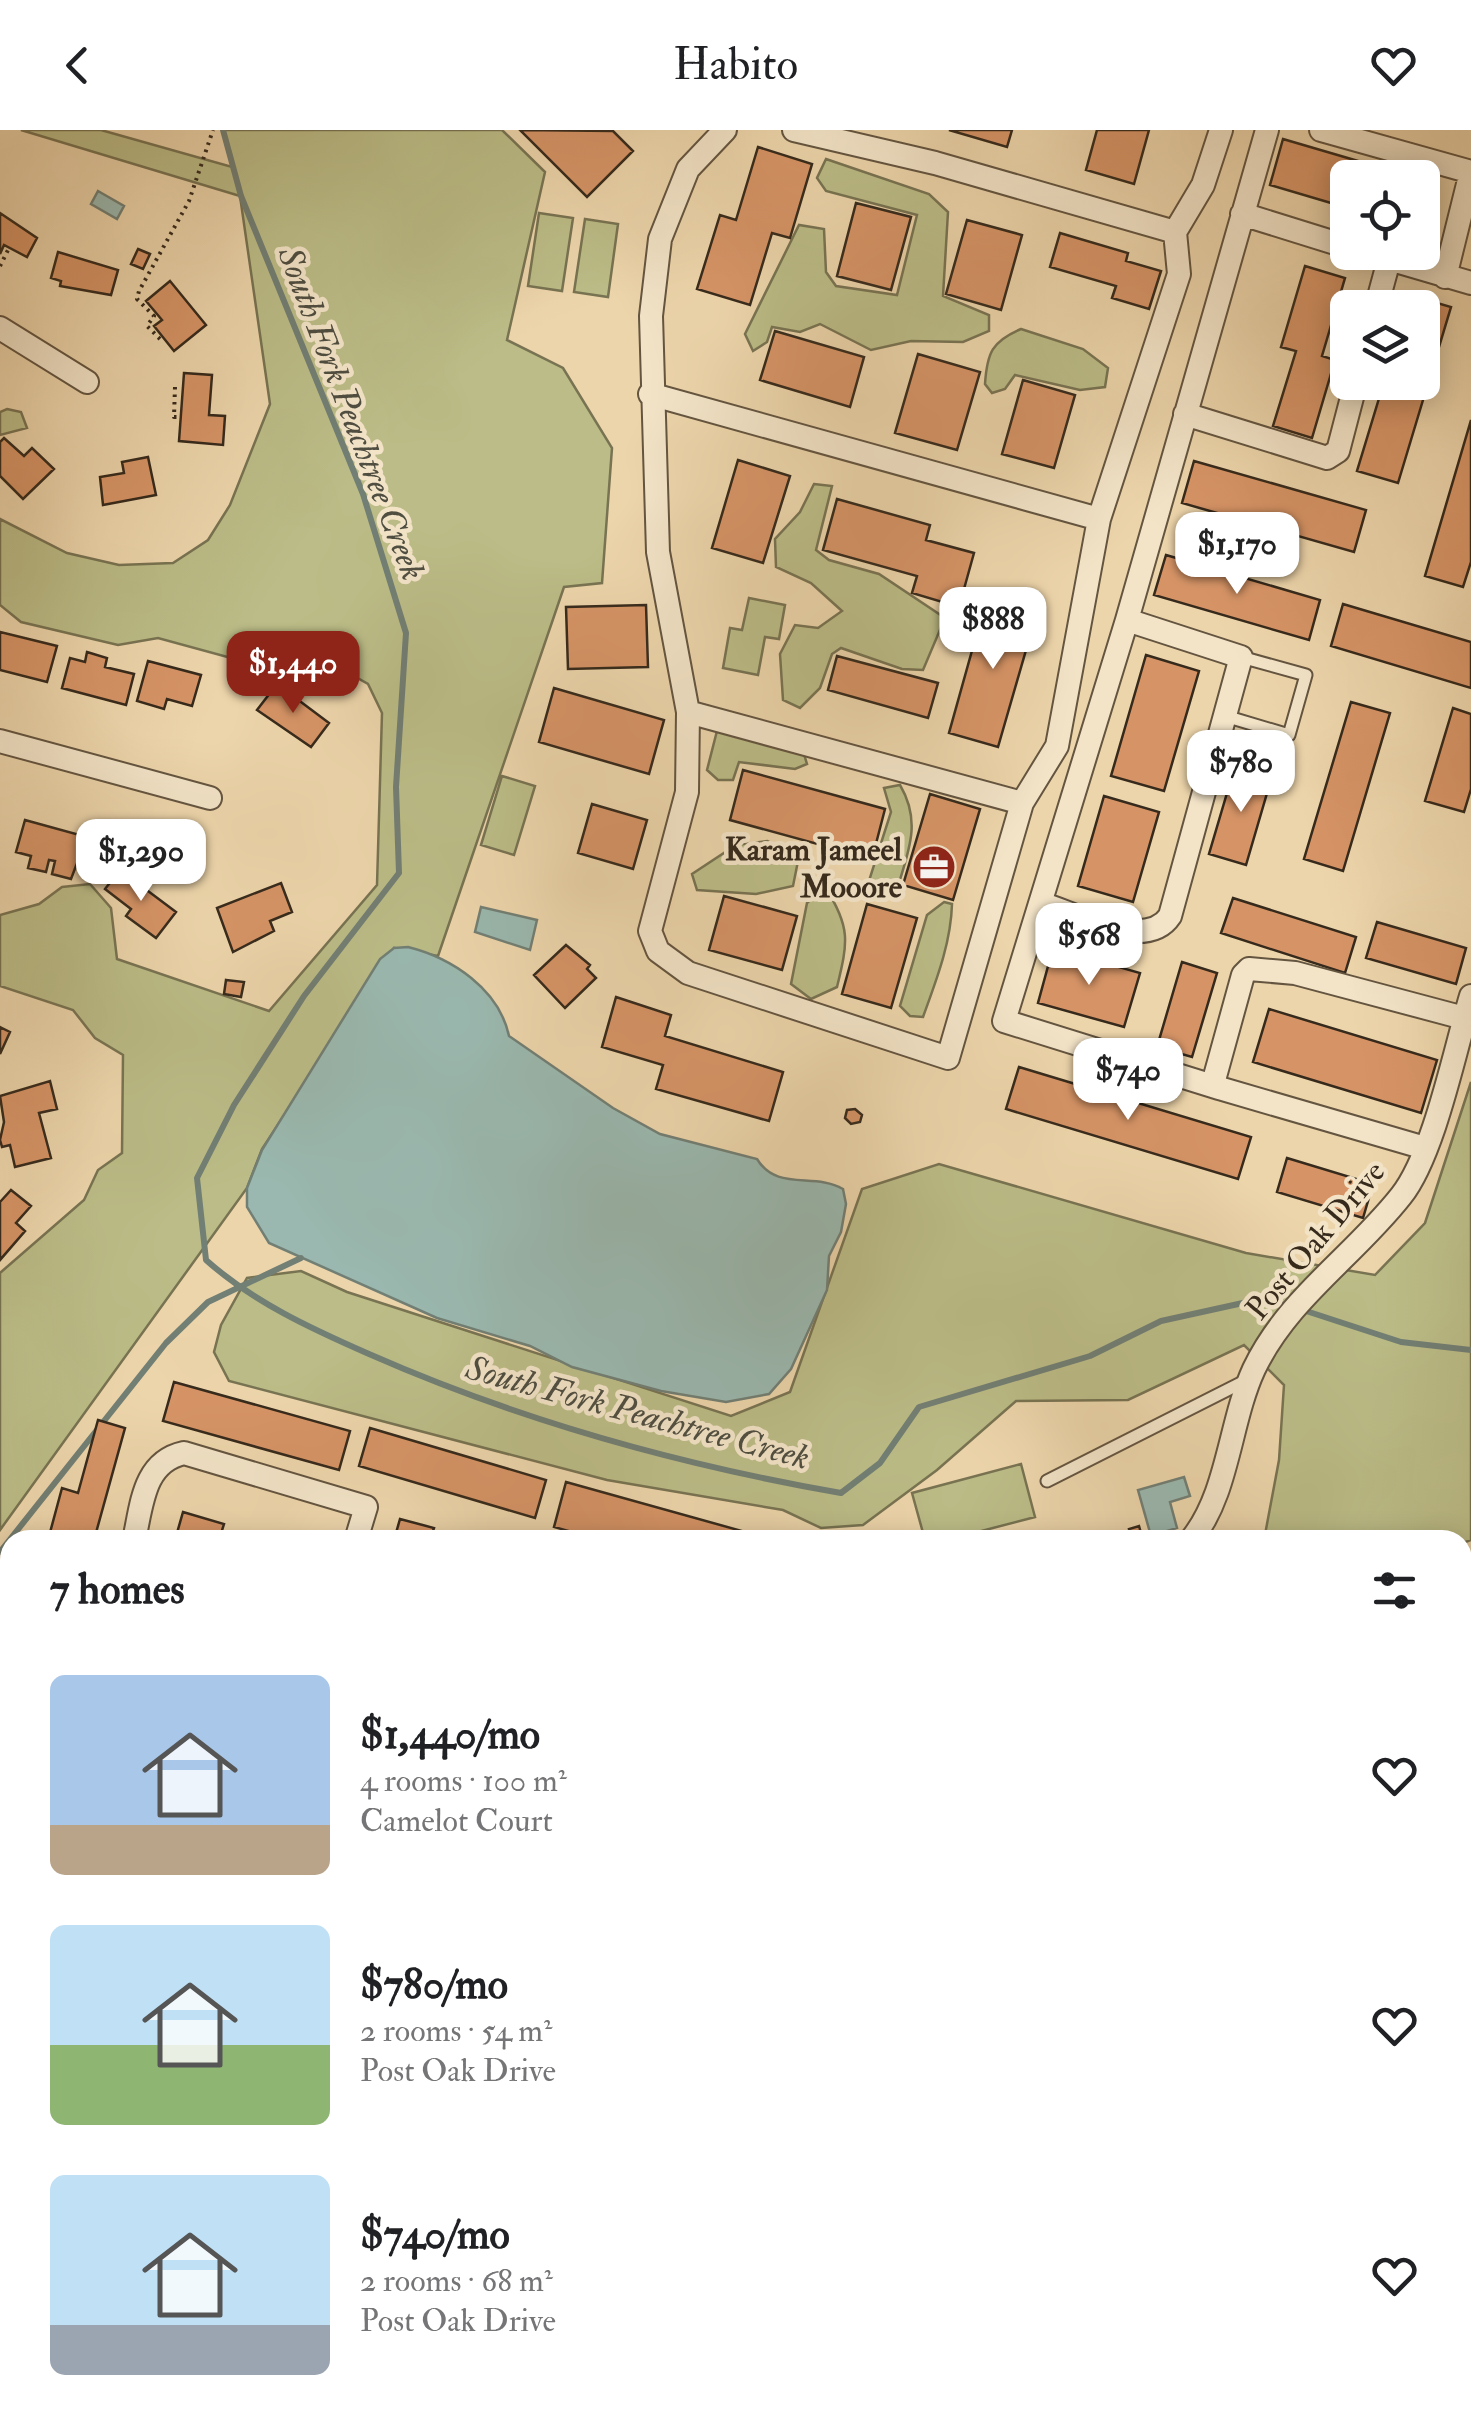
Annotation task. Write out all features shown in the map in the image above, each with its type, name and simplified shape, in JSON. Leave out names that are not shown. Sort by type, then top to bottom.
[{"type":"street","points":[[725,130],[688,170],[660,239],[651,316],[650,394],[658,552],[688,712],[688,792],[650,931],[658,951],[688,972],[948,1058],[1022,803],[1057,746],[1098,519],[1179,274],[1175,232],[1203,186],[1222,130]]},
{"type":"street","points":[[794,130],[935,163],[1175,232]]},
{"type":"street","points":[[1218,1088],[1004,1021],[1127,620],[1268,130]]},
{"type":"street","points":[[1321,130],[1471,172],[1445,277]]},
{"type":"street","points":[[1242,214],[1330,241]]},
{"type":"street","points":[[1422,270],[1471,283]]},
{"type":"street","points":[[0,328],[86,382]]},
{"type":"street","points":[[650,394],[1098,519]]},
{"type":"street","points":[[1185,414],[1327,458],[1338,451],[1351,400]]},
{"type":"street","points":[[1042,904],[1139,933],[1164,925],[1242,656],[1127,620]]},
{"type":"street","points":[[688,712],[1022,803]]},
{"type":"street","points":[[0,742],[210,798]]},
{"type":"street","name":"Post Oak Drive","points":[[1197,1530],[1209,1510],[1251,1378],[1278,1328],[1305,1293],[1404,1193],[1425,1148],[1468,1007],[1295,974],[1249,969],[1242,975],[1214,1080],[1218,1088],[1425,1148]]},
{"type":"street","points":[[137,1530],[154,1468],[168,1457],[184,1454],[366,1506],[359,1530]]},
{"type":"lane","points":[[1225,716],[1289,735],[1302,690],[1306,675],[1242,656]]},
{"type":"lane","points":[[1046,1481],[1251,1378]]},
{"type":"path","points":[[160,339],[147,326],[154,316],[137,300],[139,290],[189,201],[213,130]]},
{"type":"path","points":[[0,266],[9,248]]},
{"type":"path","points":[[175,387],[174,417],[181,417]]},
{"type":"green space","points":[[21,130],[101,130],[232,167],[223,130],[502,130],[545,172],[507,340],[563,368],[612,448],[602,583],[564,587],[438,956],[394,948],[262,1149],[247,1188],[0,1530],[0,1273],[84,1200],[98,1170],[122,1153],[123,1055],[95,1038],[73,1010],[0,986],[0,915],[39,904],[62,887],[90,884],[111,908],[117,959],[269,1011],[377,885],[382,713],[368,684],[320,657],[253,664],[158,638],[118,645],[21,622],[0,605],[0,519],[67,553],[119,565],[173,563],[208,540],[230,505],[270,404],[240,196]]},
{"type":"green space","points":[[826,159],[929,194],[948,212],[943,296],[989,315],[989,331],[963,342],[911,341],[871,350],[820,324],[800,332],[772,327],[767,342],[753,351],[745,334],[799,225],[824,229],[826,272],[836,286],[897,295],[917,215],[826,191],[817,178]]},
{"type":"green space","points":[[539,213],[573,218],[562,291],[528,286]]},
{"type":"green space","points":[[585,219],[618,224],[608,297],[574,292]]},
{"type":"green space","points":[[1021,329],[1083,349],[1108,368],[1105,387],[1080,390],[1015,375],[1005,389],[992,393],[985,384],[993,349],[1003,338]]},
{"type":"green space","points":[[0,412],[21,412],[27,428],[0,435]]},
{"type":"green space","points":[[814,484],[832,486],[816,550],[829,560],[879,574],[945,618],[923,670],[902,669],[841,648],[832,654],[820,688],[800,708],[783,700],[780,654],[795,625],[818,628],[842,611],[811,583],[776,567],[775,539],[800,512]]},
{"type":"green space","points":[[749,598],[785,605],[779,639],[765,637],[758,675],[723,668],[730,628],[742,630]]},
{"type":"green space","points":[[718,727],[803,751],[807,764],[795,769],[739,762],[733,780],[718,780],[707,770]]},
{"type":"green space","points":[[502,776],[535,786],[514,855],[481,845]]},
{"type":"green space","points":[[900,785],[911,813],[911,839],[895,896],[881,900],[867,887],[891,812],[884,788]]},
{"type":"green space","points":[[767,841],[799,856],[793,886],[756,894],[697,890],[692,874],[736,845]]},
{"type":"green space","points":[[825,887],[843,924],[843,958],[837,987],[811,999],[791,984],[807,903]]},
{"type":"green space","points":[[944,902],[952,904],[942,962],[923,1017],[910,1016],[900,1006],[927,915]]},
{"type":"green space","points":[[1471,1082],[1471,1530],[1266,1530],[1279,1460],[1284,1385],[1244,1345],[1128,1400],[1016,1401],[937,1470],[863,1525],[821,1528],[783,1510],[607,1480],[229,1381],[214,1352],[221,1325],[247,1278],[301,1271],[347,1292],[731,1416],[790,1392],[862,1189],[939,1164],[1246,1253],[1375,1275],[1425,1223]]},
{"type":"green space","points":[[1021,1464],[1035,1517],[985,1530],[922,1530],[912,1493]]},
{"type":"water","points":[[98,191],[124,206],[117,219],[91,204]]},
{"type":"water","points":[[481,907],[537,920],[530,950],[475,932]]},
{"type":"water","points":[[408,947],[441,959],[471,978],[495,1004],[509,1036],[613,1108],[660,1134],[757,1159],[765,1169],[785,1179],[832,1184],[843,1189],[846,1204],[841,1232],[829,1256],[827,1290],[791,1369],[769,1394],[726,1402],[661,1391],[572,1367],[530,1346],[437,1318],[269,1243],[247,1207],[247,1188],[262,1150],[380,959],[394,948]]},
{"type":"water","points":[[1184,1477],[1190,1496],[1170,1502],[1177,1528],[1149,1530],[1138,1490]]},
{"type":"building","points":[[520,130],[613,131],[633,151],[587,197]]},
{"type":"building","points":[[949,130],[1012,130],[1007,147]]},
{"type":"building","points":[[1097,130],[1149,130],[1134,184],[1086,170]]},
{"type":"building","points":[[1283,139],[1355,160],[1330,160],[1330,203],[1270,185]]},
{"type":"building","points":[[758,147],[812,164],[790,238],[772,233],[750,305],[697,289],[720,215],[736,220]]},
{"type":"building","points":[[856,203],[911,217],[891,290],[837,276]]},
{"type":"building","points":[[0,213],[37,238],[27,257],[4,245],[0,254]]},
{"type":"building","points":[[967,220],[1022,235],[1001,310],[946,294]]},
{"type":"building","points":[[1060,233],[1128,253],[1126,261],[1161,271],[1149,309],[1112,298],[1116,286],[1050,267]]},
{"type":"building","points":[[138,249],[150,254],[143,269],[131,264]]},
{"type":"building","points":[[58,252],[118,270],[111,295],[60,286],[61,281],[51,278]]},
{"type":"building","points":[[1305,266],[1345,278],[1341,290],[1330,290],[1330,329],[1322,356],[1330,358],[1330,377],[1312,438],[1273,426],[1296,351],[1281,347]]},
{"type":"building","points":[[170,281],[206,325],[174,351],[154,326],[162,320],[146,301]]},
{"type":"building","points":[[1440,304],[1451,307],[1440,344]]},
{"type":"building","points":[[775,331],[864,357],[850,407],[760,380]]},
{"type":"building","points":[[918,354],[980,372],[957,450],[895,433]]},
{"type":"building","points":[[184,373],[212,375],[209,415],[225,416],[223,445],[179,441]]},
{"type":"building","points":[[1023,380],[1075,395],[1054,468],[1002,454]]},
{"type":"building","points":[[1379,400],[1423,400],[1398,483],[1357,471]]},
{"type":"building","points":[[1471,420],[1471,562],[1463,587],[1425,576]]},
{"type":"building","points":[[4,438],[24,456],[32,448],[54,469],[23,499],[0,476],[0,442]]},
{"type":"building","points":[[148,457],[156,495],[103,505],[100,477],[124,473],[122,462]]},
{"type":"building","points":[[738,460],[790,476],[763,563],[712,548]]},
{"type":"building","points":[[1194,461],[1366,510],[1354,552],[1182,503]]},
{"type":"building","points":[[837,499],[930,525],[926,540],[974,553],[959,607],[912,593],[917,576],[823,550]]},
{"type":"building","points":[[1166,555],[1320,600],[1309,640],[1154,595]]},
{"type":"building","points":[[987,597],[1037,612],[998,747],[949,733]]},
{"type":"building","points":[[1343,604],[1471,642],[1471,688],[1331,646]]},
{"type":"building","points":[[646,605],[648,667],[568,669],[566,607]]},
{"type":"building","points":[[0,632],[57,646],[47,682],[0,670]]},
{"type":"building","points":[[87,652],[107,658],[105,667],[134,674],[126,705],[62,688],[70,658],[85,662]]},
{"type":"building","points":[[1146,655],[1199,671],[1164,791],[1111,776]]},
{"type":"building","points":[[837,656],[938,683],[928,718],[828,690]]},
{"type":"building","points":[[148,661],[201,675],[192,706],[167,699],[164,709],[137,701]]},
{"type":"building","points":[[277,684],[329,723],[311,747],[257,710]]},
{"type":"building","points":[[554,688],[664,720],[649,774],[539,742]]},
{"type":"building","points":[[1351,702],[1390,713],[1343,871],[1304,859]]},
{"type":"building","points":[[1453,708],[1471,714],[1471,789],[1464,812],[1425,801]]},
{"type":"building","points":[[1235,766],[1272,776],[1246,865],[1209,854]]},
{"type":"building","points":[[743,770],[885,809],[872,859],[730,820]]},
{"type":"building","points":[[930,794],[980,809],[953,900],[903,885]]},
{"type":"building","points":[[1104,796],[1159,812],[1133,902],[1078,886]]},
{"type":"building","points":[[592,804],[647,820],[633,869],[578,853]]},
{"type":"building","points":[[25,820],[87,837],[71,879],[52,874],[55,861],[49,860],[46,872],[28,868],[31,856],[16,852]]},
{"type":"building","points":[[120,870],[176,912],[156,938],[126,916],[131,909],[105,889]]},
{"type":"building","points":[[281,883],[292,912],[270,921],[274,931],[233,952],[217,908]]},
{"type":"building","points":[[724,896],[797,916],[782,970],[709,950]]},
{"type":"building","points":[[1233,898],[1356,937],[1345,973],[1221,933]]},
{"type":"building","points":[[867,904],[917,918],[891,1008],[842,994]]},
{"type":"building","points":[[1377,922],[1466,948],[1456,984],[1366,958]]},
{"type":"building","points":[[566,945],[590,965],[587,969],[596,978],[565,1008],[534,975]]},
{"type":"building","points":[[1053,948],[1140,973],[1124,1027],[1038,1003]]},
{"type":"building","points":[[1182,962],[1217,973],[1192,1057],[1157,1047]]},
{"type":"building","points":[[226,980],[244,982],[241,997],[224,994]]},
{"type":"building","points":[[616,997],[671,1015],[665,1036],[783,1072],[769,1121],[656,1089],[663,1065],[602,1047]]},
{"type":"building","points":[[1269,1009],[1437,1060],[1421,1113],[1253,1062]]},
{"type":"building","points":[[0,1027],[10,1032],[0,1054]]},
{"type":"building","points":[[1019,1067],[1251,1137],[1238,1179],[1006,1109]]},
{"type":"building","points":[[50,1081],[57,1109],[39,1113],[51,1158],[15,1167],[10,1145],[2,1147],[0,1140],[4,1122],[0,1096]]},
{"type":"building","points":[[855,1109],[862,1115],[860,1122],[851,1124],[845,1118],[847,1110]]},
{"type":"building","points":[[1287,1158],[1373,1184],[1363,1218],[1277,1192]]},
{"type":"building","points":[[11,1190],[31,1206],[16,1223],[25,1231],[0,1260],[0,1202]]},
{"type":"building","points":[[174,1382],[350,1431],[339,1470],[163,1421]]},
{"type":"building","points":[[98,1420],[125,1428],[97,1530],[51,1530],[62,1488],[78,1493]]},
{"type":"building","points":[[370,1428],[546,1480],[535,1518],[359,1466]]},
{"type":"building","points":[[566,1482],[738,1530],[565,1530],[554,1527]]},
{"type":"building","points":[[183,1512],[224,1524],[222,1530],[178,1530]]},
{"type":"building","points":[[400,1519],[434,1528],[433,1530],[397,1530]]},
{"type":"waterway","name":"South Fork Peachtree Creek","points":[[223,130],[241,196],[363,494],[406,633],[396,787],[399,873],[304,996],[234,1105],[197,1178],[206,1260],[263,1302],[305,1324],[484,1400],[661,1454],[841,1493],[880,1463],[919,1407],[1090,1356],[1161,1321],[1261,1299],[1288,1306]]},
{"type":"waterway","points":[[17,1530],[166,1343],[208,1302],[301,1258]]},
{"type":"waterway","name":"South Fork Peachtree Creek","points":[[1300,1309],[1401,1342],[1471,1350]]},
{"type":"place","name":"Karam Jameel Mooore","points":[[934,867]]}]
